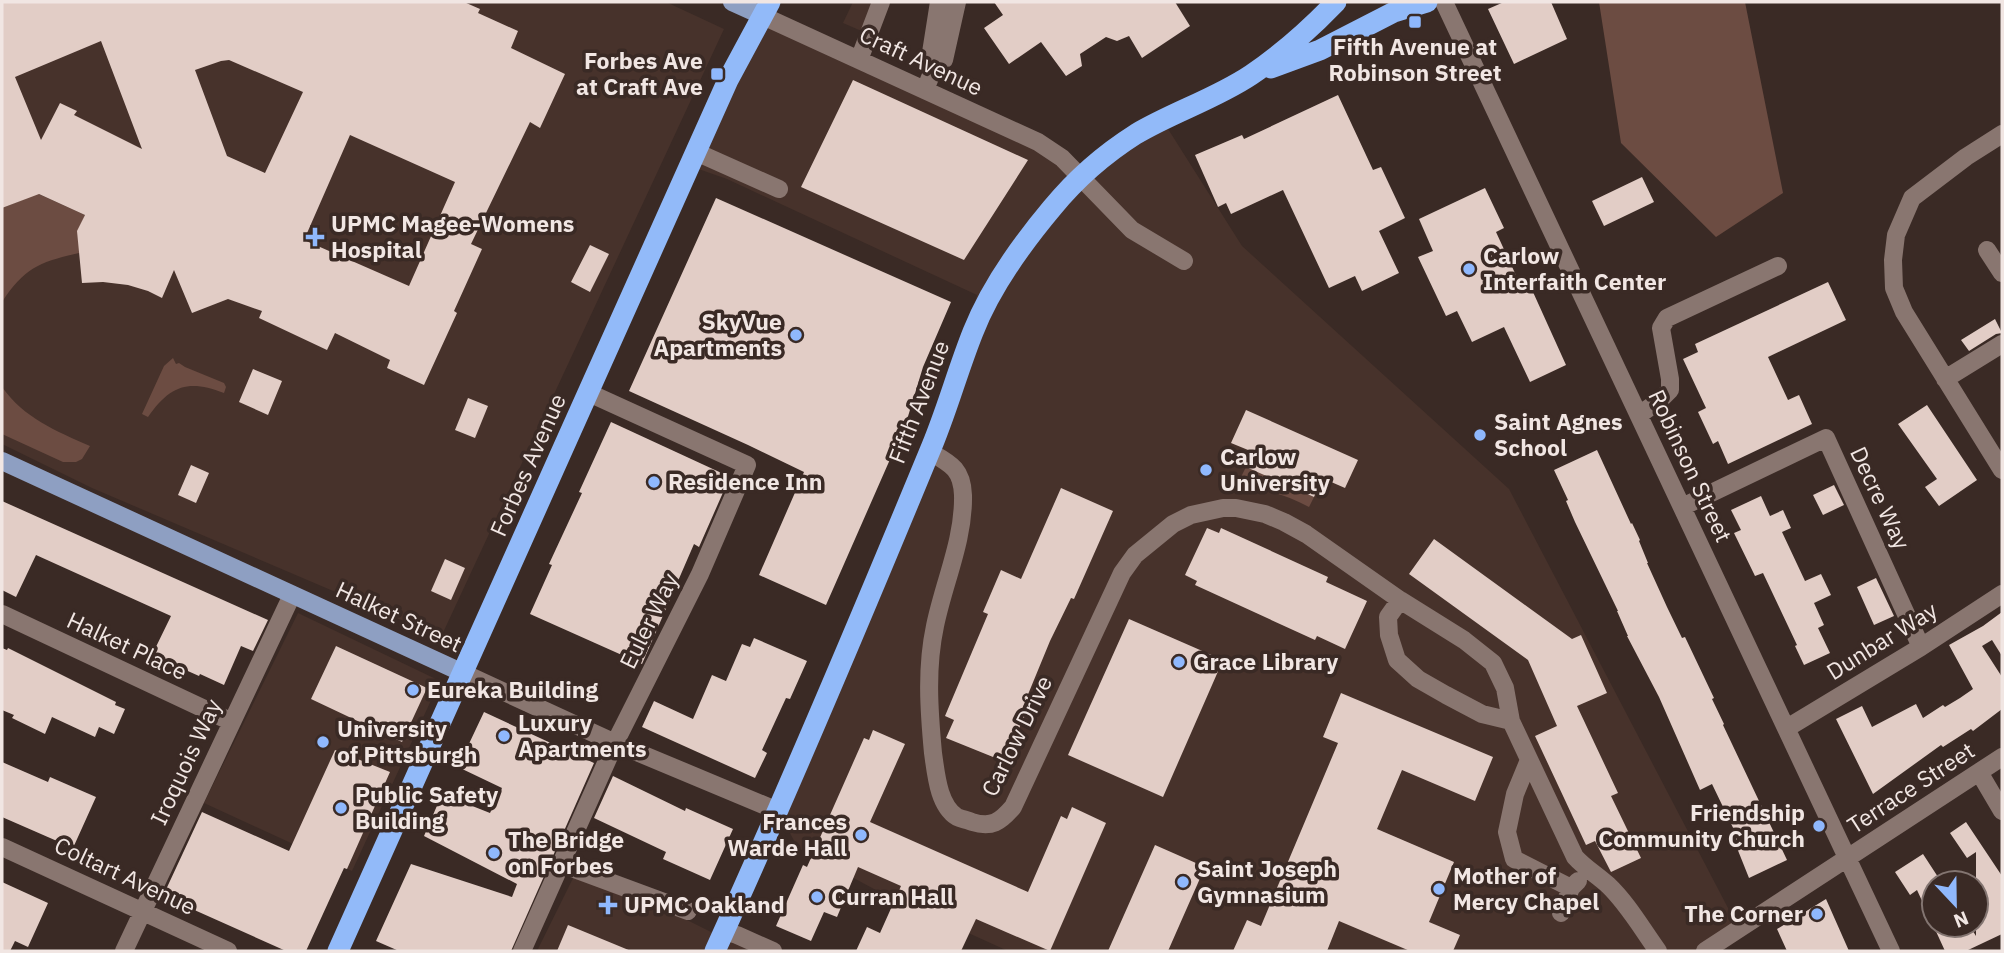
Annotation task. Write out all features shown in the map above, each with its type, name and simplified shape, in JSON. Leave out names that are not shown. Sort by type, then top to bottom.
[{"type":"highway","name":"Fifth Avenue","points":[[715,951],[778,811],[930,452],[974,331],[1001,278],[1054,206],[1082,177],[1137,134],[1249,76],[1286,49],[1336,2]]},
{"type":"highway","points":[[1249,76],[1320,50],[1394,12],[1427,2]]},
{"type":"highway","name":"Forbes Avenue","points":[[338,951],[728,80],[766,9]]},
{"type":"main road","name":"Craft Avenue","points":[[732,2],[766,9]]},
{"type":"main road","name":"Halket Street","points":[[2,461],[463,673]]},
{"type":"street","points":[[859,60],[881,2]]},
{"type":"street","points":[[935,65],[930,59],[939,2]]},
{"type":"street","points":[[925,90],[935,65],[944,60],[957,2]]},
{"type":"street","name":"Robinson Street","points":[[1444,2],[1891,951]]},
{"type":"street","name":"Craft Avenue","points":[[766,9],[859,60],[1038,142],[1062,158],[1132,230],[1184,261]]},
{"type":"street","points":[[2002,134],[1966,157],[1912,198],[1896,235],[1893,260],[1894,288],[1904,312],[2002,470]]},
{"type":"street","points":[[696,152],[779,189]]},
{"type":"street","points":[[1987,250],[2002,273]]},
{"type":"street","points":[[1639,415],[1670,390],[1661,328],[1667,318],[1778,265]]},
{"type":"street","points":[[1945,379],[2002,344]]},
{"type":"street","name":"Euler Way","points":[[522,951],[615,743],[700,573],[747,465],[589,393]]},
{"type":"street","name":"Decre Way","points":[[1682,507],[1826,438],[1922,647]]},
{"type":"street","name":"Carlow Drive","points":[[930,452],[951,464],[960,474],[963,494],[960,532],[935,625],[930,658],[928,706],[934,763],[944,803],[957,817],[982,825],[1000,821],[1013,807],[1122,573],[1135,555],[1159,534],[1191,515],[1236,508],[1265,514],[1306,534],[1400,600],[1452,632],[1493,663],[1505,688],[1511,720],[1575,857],[1588,871],[1609,886],[1658,951]]},
{"type":"street","name":"Dunbar Way","points":[[1787,728],[1922,647],[2002,594]]},
{"type":"street","name":"Iroquois Way","points":[[124,951],[292,595]]},
{"type":"street","points":[[1400,600],[1388,617],[1388,635],[1397,660],[1418,679],[1482,714],[1511,720]]},
{"type":"street","name":"Halket Place","points":[[2,614],[232,722]]},
{"type":"street","name":"Halket Street","points":[[463,673],[615,743],[778,811]]},
{"type":"street","name":"Terrace Street","points":[[1705,951],[2002,757]]},
{"type":"street","points":[[1529,760],[1515,794],[1507,832],[1514,859],[1571,888]]},
{"type":"street","points":[[1979,772],[2002,811]]},
{"type":"street","name":"Coltart Avenue","points":[[2,847],[228,951]]},
{"type":"street","points":[[561,864],[688,911]]},
{"type":"street","points":[[1561,913],[1571,888],[1588,871]]},
{"type":"street","points":[[724,931],[773,951]]},
{"type":"shaded area","name":"UPMC Magee-Womens Hospital","points":[[2,2],[666,2],[724,29],[441,637],[92,488],[2,444]]},
{"type":"shaded area","points":[[853,2],[888,2],[873,36],[843,23]]},
{"type":"shaded area","points":[[1599,2],[1745,2],[1783,193],[1716,237],[1621,143]]},
{"type":"shaded area","name":"Carlow University","points":[[763,16],[1038,142],[1082,177],[1163,121],[1242,246],[1509,489],[1739,929],[1704,951],[1008,951],[887,896],[798,848],[778,811],[952,400],[977,295],[727,179],[690,166]]},
{"type":"shaded area","points":[[22,190],[32,191],[85,215],[80,226],[79,253],[44,263],[26,273],[2,302],[2,208],[25,199]]},
{"type":"shaded area","points":[[173,358],[176,364],[224,383],[224,393],[200,386],[181,388],[164,398],[148,417],[142,414],[164,366]]},
{"type":"shaded area","points":[[2,387],[31,415],[53,429],[90,446],[82,459],[63,462],[2,434]]},
{"type":"shaded area","points":[[1246,467],[1314,497],[1309,507],[1274,492],[1236,487]]},
{"type":"shaded area","name":"University of Pittsburgh","points":[[298,613],[440,681],[352,871],[204,803]]},
{"type":"shaded area","name":"UPMC Oakland","points":[[579,866],[735,944],[751,951],[537,951]]},
{"type":"building","points":[[2,2],[464,2],[480,9],[478,13],[518,31],[511,48],[565,74],[540,128],[530,122],[471,244],[482,249],[454,311],[457,313],[424,385],[387,368],[390,360],[335,333],[327,350],[259,318],[262,311],[228,299],[192,313],[174,270],[162,298],[128,285],[82,283],[77,231],[85,215],[39,194],[2,208]],"holes":[[[101,41],[142,149],[74,115],[77,111],[60,103],[41,140],[15,77]],[[229,60],[303,92],[265,173],[227,156],[195,70]],[[350,135],[455,182],[409,286],[304,240]]]},
{"type":"building","points":[[994,2],[1175,2],[1190,26],[1142,58],[1129,36],[1117,41],[1106,37],[1080,54],[1082,66],[1066,76],[1041,42],[1009,64],[984,28],[1003,15]]},
{"type":"building","points":[[1504,2],[1551,2],[1567,39],[1514,64],[1488,9]]},
{"type":"building","points":[[853,80],[1028,160],[964,260],[801,187]]},
{"type":"building","points":[[1338,95],[1373,170],[1381,167],[1405,218],[1379,231],[1399,273],[1362,291],[1355,276],[1329,288],[1283,190],[1231,214],[1226,203],[1218,207],[1195,155],[1242,135],[1244,139]]},
{"type":"building","points":[[1642,177],[1654,202],[1604,226],[1592,201]]},
{"type":"building","name":"Carlow Interfaith Center","points":[[1485,188],[1504,228],[1496,232],[1520,284],[1528,281],[1566,365],[1530,382],[1504,327],[1472,342],[1457,311],[1446,316],[1418,257],[1433,251],[1419,219]]},
{"type":"building","name":"SkyVue Apartments","points":[[716,198],[951,302],[923,367],[906,423],[826,605],[759,575],[804,472],[629,391]]},
{"type":"building","points":[[590,245],[609,254],[590,292],[571,282]]},
{"type":"building","points":[[1828,282],[1846,320],[1768,357],[1788,400],[1799,395],[1812,424],[1728,464],[1718,441],[1713,444],[1698,412],[1706,408],[1683,359],[1698,352],[1695,344]]},
{"type":"building","points":[[1995,319],[2002,333],[1969,351],[1961,340]]},
{"type":"building","points":[[253,369],[282,381],[268,415],[239,402]]},
{"type":"building","points":[[468,398],[488,406],[475,438],[455,430]]},
{"type":"building","points":[[1927,405],[1977,480],[1939,506],[1925,487],[1937,479],[1898,424]]},
{"type":"building","points":[[1246,410],[1358,460],[1345,488],[1322,478],[1314,497],[1246,467],[1253,452],[1231,443]]},
{"type":"building","points":[[611,422],[728,476],[699,547],[694,544],[642,664],[530,614],[552,565],[549,564],[582,493],[579,492]]},
{"type":"building","points":[[1597,450],[1640,540],[1647,563],[1667,607],[1682,638],[1685,637],[1714,698],[1712,699],[1723,725],[1787,860],[1749,878],[1733,838],[1737,836],[1712,784],[1700,790],[1659,697],[1627,636],[1554,470]]},
{"type":"building","points":[[191,465],[209,473],[196,503],[178,495]]},
{"type":"building","points":[[1834,485],[1844,505],[1823,515],[1813,495]]},
{"type":"building","points":[[1061,488],[1113,511],[1074,599],[1071,598],[1050,641],[1022,709],[1027,711],[1006,757],[999,755],[998,759],[946,738],[954,720],[945,716],[988,614],[983,612],[1001,570],[1021,579]]},
{"type":"building","points":[[1761,496],[1770,516],[1783,510],[1791,528],[1782,532],[1805,581],[1821,574],[1831,595],[1814,603],[1824,625],[1818,628],[1830,653],[1804,665],[1763,573],[1755,576],[1734,533],[1741,530],[1731,510]]},
{"type":"building","points":[[2,501],[268,620],[253,651],[241,646],[224,685],[200,674],[199,676],[152,655],[171,616],[36,555],[16,597],[2,590]]},
{"type":"building","points":[[1207,528],[1219,533],[1221,528],[1328,577],[1326,582],[1367,601],[1345,649],[1317,636],[1315,640],[1195,585],[1197,581],[1185,575]]},
{"type":"building","points":[[1434,539],[1572,639],[1581,635],[1607,693],[1577,706],[1618,793],[1611,796],[1641,858],[1611,872],[1595,841],[1586,845],[1535,736],[1557,726],[1528,660],[1409,574]]},
{"type":"building","points":[[445,559],[465,568],[451,600],[431,591]]},
{"type":"building","points":[[1876,578],[1894,616],[1874,625],[1857,587]]},
{"type":"building","points":[[2002,612],[2002,656],[1992,640],[1982,646],[2002,677],[2002,709],[1973,731],[1971,729],[1943,747],[1941,745],[1873,794],[1836,719],[1862,706],[1872,727],[1916,704],[1923,718],[1960,698],[1973,689],[1949,645]]},
{"type":"building","points":[[1129,619],[1223,660],[1163,797],[1068,755]]},
{"type":"building","points":[[754,638],[807,661],[762,750],[767,753],[755,778],[642,727],[654,701],[693,719],[712,675],[726,681],[742,644],[750,647]]},
{"type":"building","name":"Eureka Building","points":[[336,646],[427,688],[402,742],[311,699]]},
{"type":"building","points":[[2,648],[8,648],[116,702],[115,705],[125,709],[114,734],[99,727],[95,737],[52,717],[45,734],[12,718],[14,715],[2,710]]},
{"type":"building","points":[[1341,693],[1493,757],[1475,801],[1402,770],[1377,829],[1454,862],[1429,922],[1460,935],[1453,951],[1410,951],[1339,921],[1327,951],[1233,951],[1247,920],[1261,926],[1338,743],[1323,737]]},
{"type":"building","name":"The Bridge on Forbes","points":[[484,712],[594,763],[511,951],[399,951],[376,941],[411,864],[512,897],[517,884],[424,836],[442,794],[490,813],[502,788],[458,767]]},
{"type":"building","name":"Frances Warde Hall","points":[[873,730],[905,744],[870,822],[1028,892],[1061,816],[1067,819],[1072,807],[1106,823],[1050,951],[976,919],[961,951],[856,951],[867,927],[880,933],[901,886],[858,867],[837,917],[824,912],[811,941],[776,926],[803,865],[807,867],[864,738],[869,740]]},
{"type":"building","points":[[335,750],[390,772],[347,869],[344,868],[306,951],[286,951],[163,896],[202,812],[289,851]]},
{"type":"building","points":[[2,762],[48,782],[50,777],[96,797],[73,848],[2,817]]},
{"type":"building","points":[[613,776],[685,811],[686,808],[733,829],[710,880],[663,859],[666,852],[594,818]]},
{"type":"building","points":[[1966,822],[2002,876],[2002,934],[1966,951],[1945,951],[1939,939],[1990,939],[1990,869],[1976,869],[1976,852],[1967,858],[1950,833]]},
{"type":"building","points":[[1155,845],[1205,867],[1168,951],[1108,951]]},
{"type":"building","points":[[1923,854],[1933,869],[1920,869],[1920,897],[1917,890],[1910,895],[1895,872]]},
{"type":"building","points":[[2,882],[48,903],[28,947],[15,941],[10,951],[2,951]]},
{"type":"building","name":"The Corner","points":[[1826,899],[1849,951],[1787,951],[1777,929]]},
{"type":"building","points":[[568,925],[631,951],[557,951]]},
{"type":"place","name":"Fifth Avenue at Robinson Street","points":[[1415,22]]},
{"type":"place","name":"Forbes Ave at Craft Ave","points":[[717,74]]},
{"type":"place","name":"UPMC Magee-Womens Hospital","points":[[315,237]]},
{"type":"place","name":"Carlow Interfaith Center","points":[[1469,269]]},
{"type":"place","name":"SkyVue Apartments","points":[[796,335]]},
{"type":"place","name":"Saint Agnes School","points":[[1480,435]]},
{"type":"place","name":"Carlow University","points":[[1206,470]]},
{"type":"place","name":"Residence Inn","points":[[654,482]]},
{"type":"place","name":"Grace Library","points":[[1179,662]]},
{"type":"place","name":"Eureka Building","points":[[413,690]]},
{"type":"place","name":"Luxury Apartments","points":[[504,736]]},
{"type":"place","name":"University of Pittsburgh","points":[[323,742]]},
{"type":"place","name":"Public Safety Building","points":[[341,808]]},
{"type":"place","name":"Friendship Community Church","points":[[1819,826]]},
{"type":"place","name":"Frances Warde Hall","points":[[861,835]]},
{"type":"place","name":"The Bridge on Forbes","points":[[494,853]]},
{"type":"place","name":"Saint Joseph Gymnasium","points":[[1183,882]]},
{"type":"place","name":"Mother of Mercy Chapel","points":[[1439,889]]},
{"type":"place","name":"Curran Hall","points":[[817,897]]},
{"type":"place","name":"UPMC Oakland","points":[[608,905]]},
{"type":"place","name":"The Corner","points":[[1817,914]]}]
